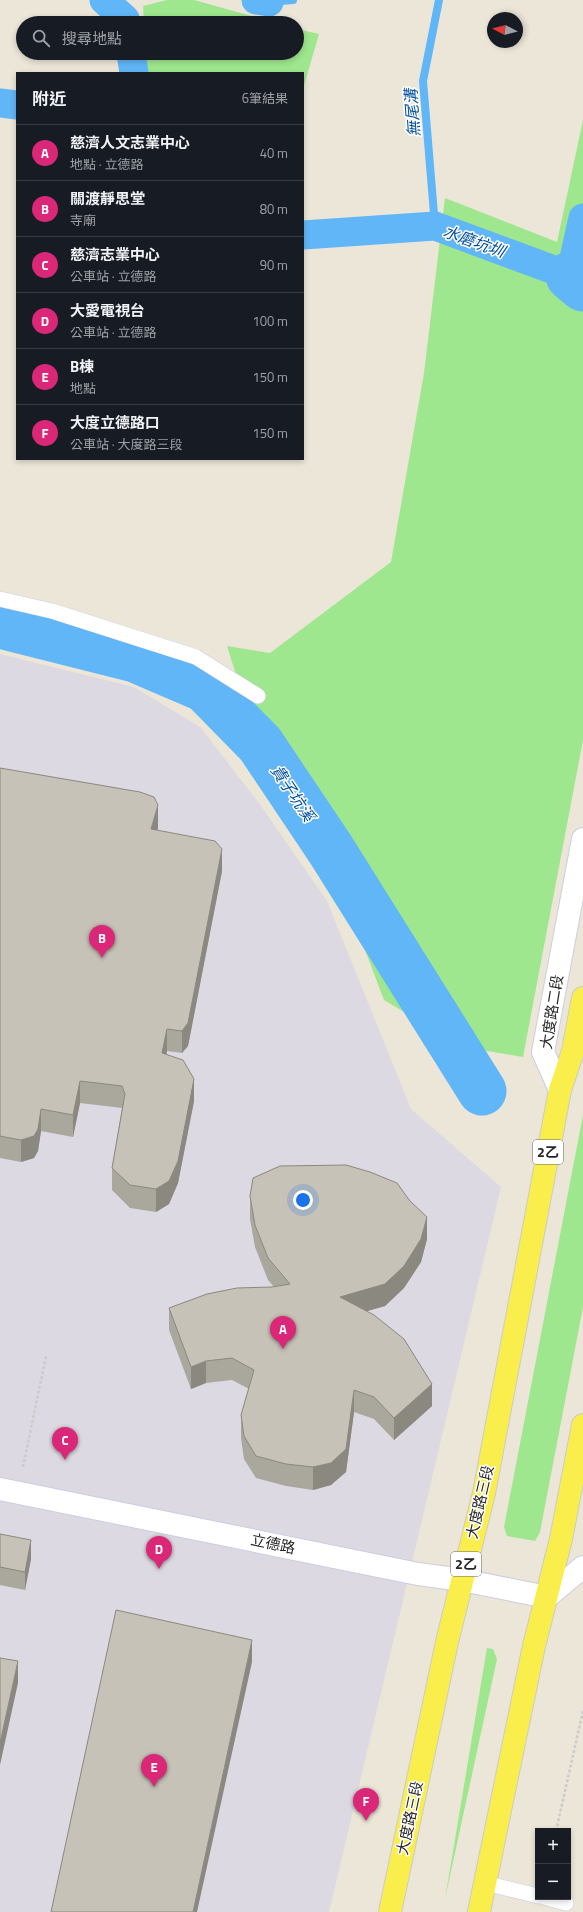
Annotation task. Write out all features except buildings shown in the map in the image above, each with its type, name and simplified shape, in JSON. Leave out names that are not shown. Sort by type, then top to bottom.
[{"type":"main road","name":"大度路二段","points":[[560,1090],[573,1051],[583,998]]},
{"type":"main road","name":"大度路三段","points":[[390,1912],[445,1650],[484,1493],[560,1090]]},
{"type":"main road","points":[[479,1912],[534,1646],[561,1539],[583,1425]]},
{"type":"street","name":"大度路二段","points":[[560,1090],[543,1052],[583,839]]},
{"type":"street","name":"立德路","points":[[9,1490],[418,1574],[462,1580],[547,1597]]},
{"type":"street","points":[[547,1597],[583,1567]]},
{"type":"lane","points":[[0,599],[52,612],[196,657],[258,696]]},
{"type":"lane","points":[[485,1883],[535,1895]]},
{"type":"lane","points":[[555,1900],[566,1903]]},
{"type":"path","points":[[9,1490],[46,1356]]},
{"type":"path","points":[[557,1828],[583,1711]]},
{"type":"shaded area","points":[[0,654],[134,687],[200,727],[259,803],[327,901],[411,1109],[501,1187],[329,1912],[0,1912]]},
{"type":"green space","points":[[167,0],[194,0],[252,16],[144,16],[143,6]]},
{"type":"green space","points":[[304,31],[319,34],[304,86],[304,72],[148,72],[147,60],[304,60]]},
{"type":"green space","points":[[583,120],[583,740],[523,1057],[463,1047],[384,1000],[349,908],[317,795],[243,697],[227,646],[270,653],[391,562],[424,373],[445,198],[557,242]]},
{"type":"green space","points":[[583,1115],[583,1307],[540,1532],[535,1541],[507,1536],[504,1527]]},
{"type":"green space","points":[[487,1648],[493,1649],[497,1659],[445,1899]]},
{"type":"waterway","points":[[104,0],[122,16]]},
{"type":"waterway","points":[[256,0],[269,2]]},
{"type":"waterway","points":[[269,2],[293,0]]},
{"type":"waterway","name":"無尾溝","points":[[435,226],[423,81],[439,0]]},
{"type":"waterway","name":"水磨坑圳","points":[[132,60],[134,72]]},
{"type":"waterway","points":[[0,103],[16,105]]},
{"type":"waterway","name":"水磨坑圳","points":[[304,235],[435,226],[570,276],[583,218]]},
{"type":"waterway","points":[[570,276],[583,287]]},
{"type":"waterway","name":"貴子坑溪","points":[[0,624],[135,658],[205,688],[260,744],[331,850],[482,1091]]},
{"type":"place","name":"關渡靜思堂","points":[[102,958]]},
{"type":"place","name":"慈濟人文志業中心","points":[[283,1349]]},
{"type":"place","name":"慈濟志業中心","points":[[65,1460]]},
{"type":"place","name":"大愛電視台","points":[[159,1569]]},
{"type":"place","name":"B棟","points":[[154,1787]]},
{"type":"place","name":"大度立德路口","points":[[366,1821]]}]
